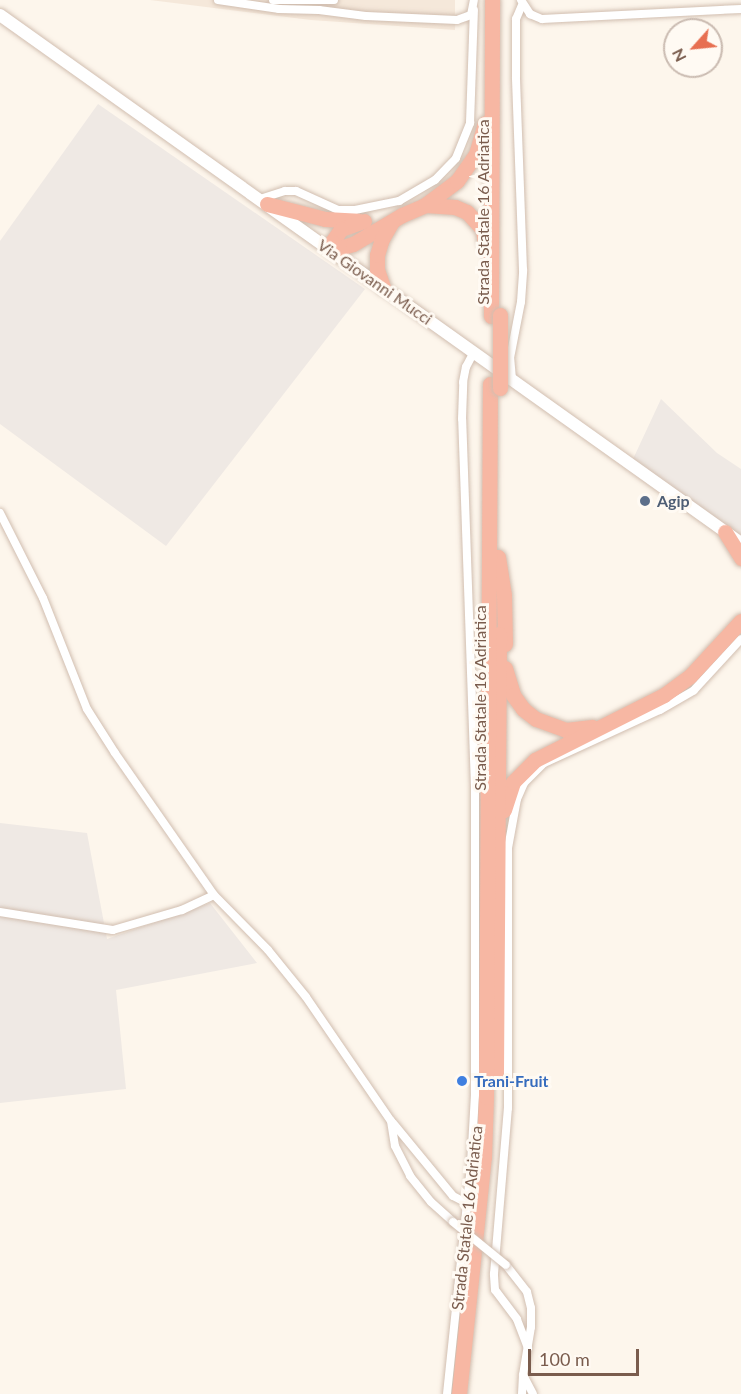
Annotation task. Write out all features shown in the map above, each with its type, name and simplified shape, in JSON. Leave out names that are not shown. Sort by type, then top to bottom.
[{"type":"highway","name":"Strada Statale 16 Adriatica","points":[[466,1394],[494,1153],[501,384],[495,316],[492,0]]},
{"type":"highway","name":"Strada Statale 16 Adriatica","points":[[495,316],[502,0]]},
{"type":"highway","points":[[364,221],[341,229],[332,242],[332,250],[353,243],[398,217],[425,205],[457,182],[468,168],[483,137],[486,109],[492,100]]},
{"type":"highway","points":[[264,202],[325,219],[364,221],[398,217]]},
{"type":"highway","points":[[425,205],[455,207],[467,212],[479,224],[485,237],[495,316]]},
{"type":"highway","points":[[383,287],[377,270],[377,255],[382,238],[398,217]]},
{"type":"highway","name":"Strada Statale 16 Adriatica","points":[[459,1394],[484,1157],[501,384]]},
{"type":"highway","points":[[724,532],[741,558]]},
{"type":"highway","points":[[498,557],[504,596],[506,679],[513,695],[522,709],[552,726],[566,730],[603,726]]},
{"type":"highway","points":[[498,863],[507,795],[513,782],[535,760],[664,695],[690,676],[740,625]]},
{"type":"main road","points":[[0,5],[5,18]]},
{"type":"main road","name":"Via Giovanni Mucci","points":[[5,18],[474,352],[501,384],[741,543]]},
{"type":"street","points":[[218,0],[279,9],[410,18],[466,19],[474,10]]},
{"type":"street","points":[[273,0],[334,0]]},
{"type":"street","points":[[264,202],[285,191],[296,191],[338,210],[355,210],[399,201],[435,180],[456,158],[470,123],[474,0]]},
{"type":"street","points":[[522,2],[530,14],[542,19],[603,18],[741,9]]},
{"type":"street","points":[[501,384],[510,358],[521,302],[523,270],[516,77],[516,19],[522,2]]},
{"type":"street","points":[[447,1394],[467,1203],[474,1094],[475,787],[462,419],[463,382],[466,368],[474,352]]},
{"type":"street","points":[[0,513],[43,598],[87,709],[147,801],[214,896],[268,950],[306,997],[391,1120],[453,1196],[467,1203]]},
{"type":"street","points":[[528,1348],[517,1319],[495,1290],[494,1274],[508,1108],[508,848],[517,800],[524,783],[544,763],[660,711],[694,690],[740,625]]},
{"type":"street","points":[[0,912],[113,930],[182,910],[214,896]]},
{"type":"street","points":[[391,1120],[395,1146],[410,1176],[431,1202],[506,1265],[527,1292],[531,1308],[522,1394]]},
{"type":"street","points":[[523,1375],[533,1394]]},
{"type":"shaded area","points":[[150,0],[455,0],[455,30],[311,20]]},
{"type":"shaded area","points":[[98,104],[365,289],[166,546],[0,424],[0,241]]},
{"type":"shaded area","points":[[661,399],[717,453],[741,469],[741,537],[633,459]]},
{"type":"shaded area","points":[[0,823],[87,833],[107,939],[210,903],[257,963],[116,990],[126,1089],[0,1103]]},
{"type":"place","name":"Agip","points":[[645,501]]},
{"type":"place","name":"Trani-Fruit","points":[[462,1081]]}]
